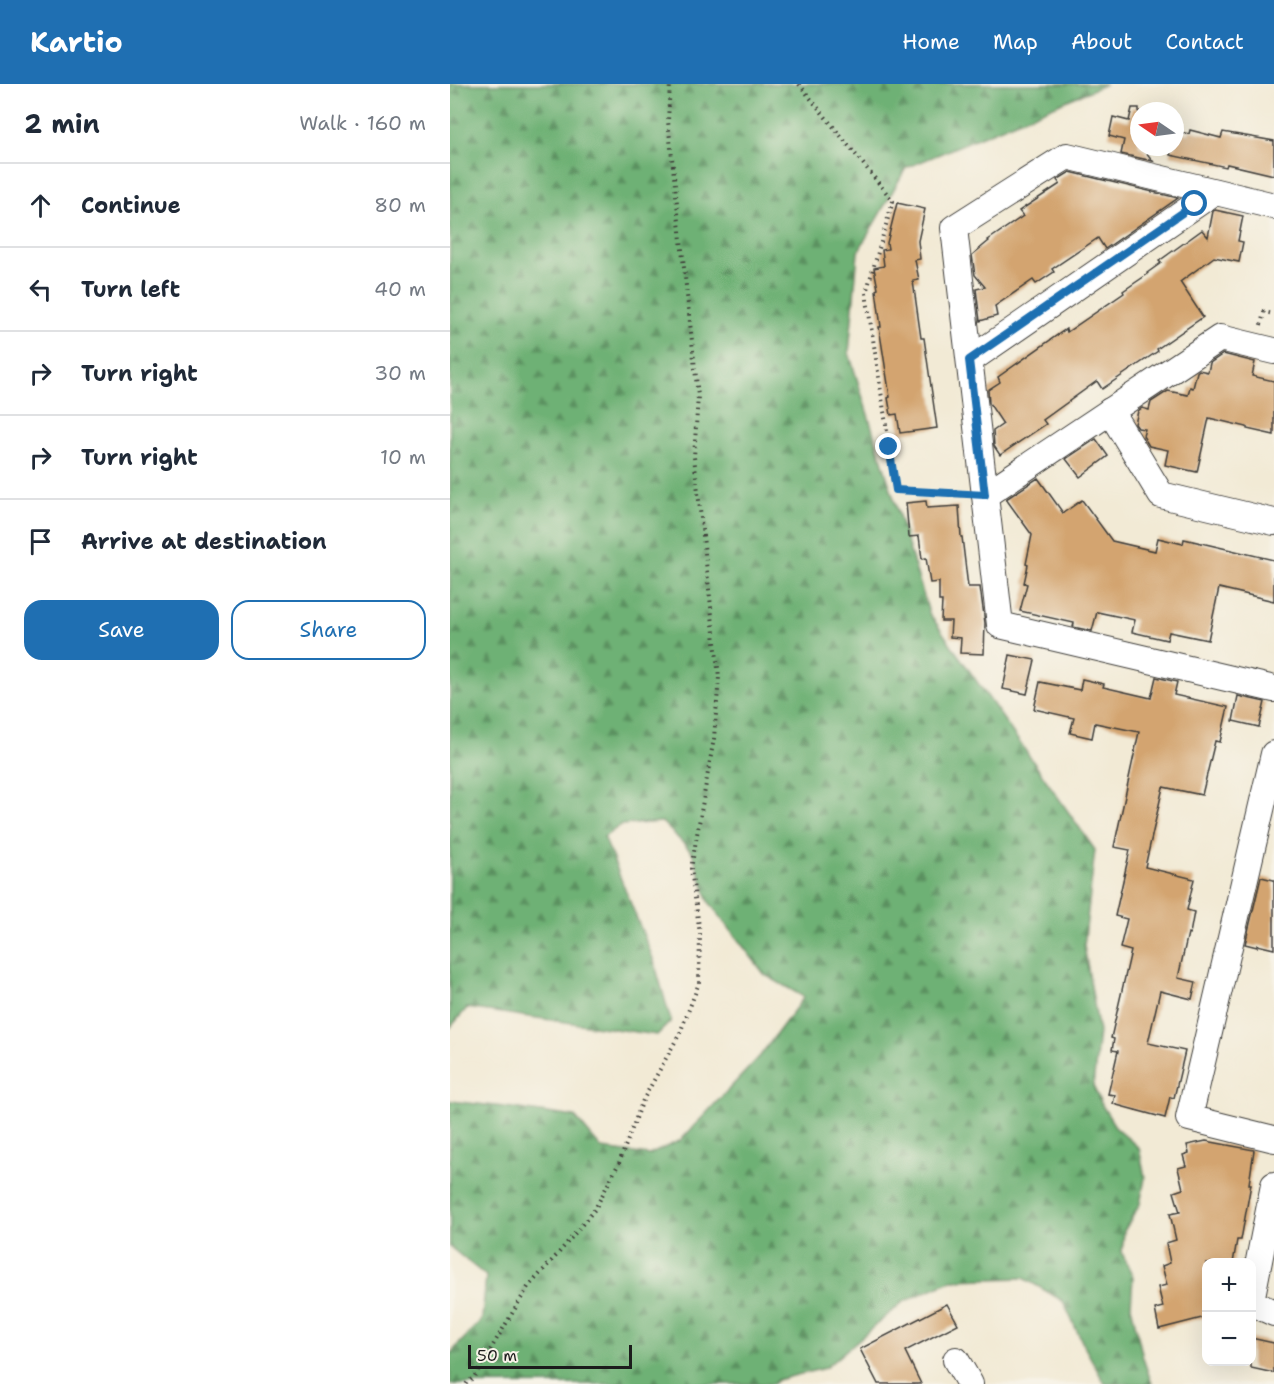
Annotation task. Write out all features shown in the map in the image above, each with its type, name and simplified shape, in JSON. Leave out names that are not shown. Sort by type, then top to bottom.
[{"type":"street","points":[[1274,206],[1067,156],[954,228],[1000,625],[1274,689]]},
{"type":"street","points":[[969,360],[1214,192]]},
{"type":"street","points":[[985,495],[1221,338],[1274,351]]},
{"type":"street","points":[[1110,411],[1161,495],[1274,522]]},
{"type":"street","points":[[1274,754],[1189,1118],[1274,1139]]},
{"type":"street","points":[[1256,1272],[1274,1185]]},
{"type":"street","points":[[1256,1305],[1274,1313]]},
{"type":"street","points":[[956,1360],[970,1384]]},
{"type":"path","points":[[466,1384],[474,1377],[528,1287],[595,1209],[619,1163],[643,1100],[680,1033],[699,983],[699,934],[691,869],[714,738],[719,677],[694,457],[698,396],[668,121],[670,84]]},
{"type":"path","points":[[799,84],[893,201],[866,293],[896,490],[985,495]]},
{"type":"path","points":[[1263,316],[1264,312],[1274,314]]},
{"type":"green space","points":[[450,84],[1106,84],[906,168],[858,252],[849,353],[929,613],[1095,850],[1084,946],[1099,1032],[1093,1086],[1116,1128],[1139,1148],[1145,1178],[1140,1204],[1124,1231],[1122,1253],[1133,1277],[1131,1306],[1143,1358],[1152,1384],[1105,1384],[1063,1301],[1024,1278],[952,1280],[903,1302],[825,1368],[777,1380],[773,1384],[450,1384],[450,1354],[482,1319],[486,1276],[450,1247],[451,1101],[575,1117],[602,1149],[649,1155],[681,1140],[760,1056],[804,997],[765,975],[709,902],[692,852],[662,822],[621,825],[604,837],[654,961],[671,1021],[657,1035],[467,1008],[450,1028]]},
{"type":"building","points":[[1113,117],[1129,121],[1130,117],[1130,156],[1121,154],[1124,140],[1109,136]]},
{"type":"building","points":[[1190,130],[1221,138],[1223,132],[1274,141],[1274,175],[1227,164],[1226,167],[1175,156],[1184,156],[1184,133],[1189,134]]},
{"type":"building","points":[[1130,156],[1149,156],[1153,161]]},
{"type":"building","points":[[1070,172],[1178,198],[1105,249],[1098,238],[1052,269],[1054,272],[1036,284],[1033,280],[995,306],[997,316],[980,321],[976,289],[985,287],[975,275],[972,255],[988,240],[1023,216],[1019,211],[1060,184],[1057,180]]},
{"type":"building","points":[[897,203],[925,209],[918,241],[920,259],[915,260],[919,280],[913,281],[937,428],[900,433],[897,414],[891,415],[888,398],[890,397],[879,327],[881,327],[876,290],[878,289],[874,268],[884,266],[882,250],[888,249],[887,243]]},
{"type":"building","points":[[1215,210],[1243,216],[1238,241],[1243,242],[1239,262],[1214,257],[1180,282],[1203,317],[1102,389],[1097,381],[1043,420],[1046,424],[1000,455],[994,446],[993,431],[1003,424],[989,403],[988,390],[1000,382],[998,377],[1066,329],[1067,332],[1124,293],[1123,291],[1161,263],[1159,261],[1202,230],[1208,237]]},
{"type":"building","points":[[1223,354],[1255,362],[1252,376],[1274,381],[1274,435],[1209,418],[1197,472],[1165,465],[1168,450],[1149,446],[1143,436],[1145,429],[1138,428],[1135,424],[1138,411],[1142,408],[1149,410],[1151,402],[1168,391],[1188,395],[1190,387],[1193,388],[1197,372],[1199,370],[1208,372],[1210,363]]},
{"type":"building","points":[[1096,439],[1108,456],[1080,477],[1066,459]]},
{"type":"building","points":[[1038,478],[1063,513],[1082,500],[1112,541],[1155,551],[1158,538],[1183,544],[1184,539],[1274,560],[1274,601],[1219,588],[1208,640],[1169,632],[1167,640],[1132,632],[1135,620],[1097,612],[1092,631],[1073,627],[1074,623],[1020,611],[1027,584],[1024,583],[1032,535],[1006,499]]},
{"type":"building","points":[[926,501],[927,508],[959,506],[968,587],[980,587],[985,623],[984,654],[960,653],[961,638],[950,637],[951,621],[941,621],[942,601],[939,601],[939,582],[930,583],[926,558],[922,559],[919,536],[909,537],[906,503]]},
{"type":"building","points":[[1010,655],[1035,660],[1027,694],[1003,689]]},
{"type":"building","points":[[1156,677],[1177,682],[1174,695],[1228,707],[1220,742],[1215,741],[1202,795],[1163,787],[1145,867],[1194,879],[1187,910],[1194,912],[1178,978],[1196,982],[1192,999],[1160,991],[1148,1043],[1185,1051],[1174,1098],[1170,1097],[1165,1118],[1113,1104],[1115,1095],[1108,1094],[1118,1051],[1112,1050],[1114,1039],[1111,1038],[1131,951],[1120,948],[1127,919],[1115,916],[1130,850],[1114,847],[1139,732],[1095,723],[1092,738],[1070,733],[1074,718],[1034,709],[1040,682],[1080,690],[1082,679],[1104,684],[1103,687],[1151,698]]},
{"type":"building","points":[[1238,696],[1265,702],[1259,727],[1233,721]]},
{"type":"building","points":[[1261,877],[1274,880],[1274,949],[1245,944]]},
{"type":"building","points":[[1206,1141],[1254,1150],[1249,1184],[1251,1184],[1241,1240],[1237,1240],[1234,1258],[1202,1258],[1202,1318],[1159,1329],[1155,1309],[1163,1307],[1158,1287],[1167,1285],[1162,1266],[1170,1263],[1166,1243],[1176,1240],[1170,1214],[1180,1212],[1174,1192],[1183,1189],[1178,1168],[1186,1166],[1183,1155],[1189,1153],[1187,1145]]},
{"type":"building","points":[[947,1304],[958,1324],[905,1351],[921,1384],[878,1384],[860,1349]]},
{"type":"building","points":[[1256,1339],[1274,1343],[1274,1373],[1251,1368],[1251,1366],[1256,1366]]},
{"type":"route","points":[[889,447],[896,490],[985,495],[969,360],[1195,204]]}]
